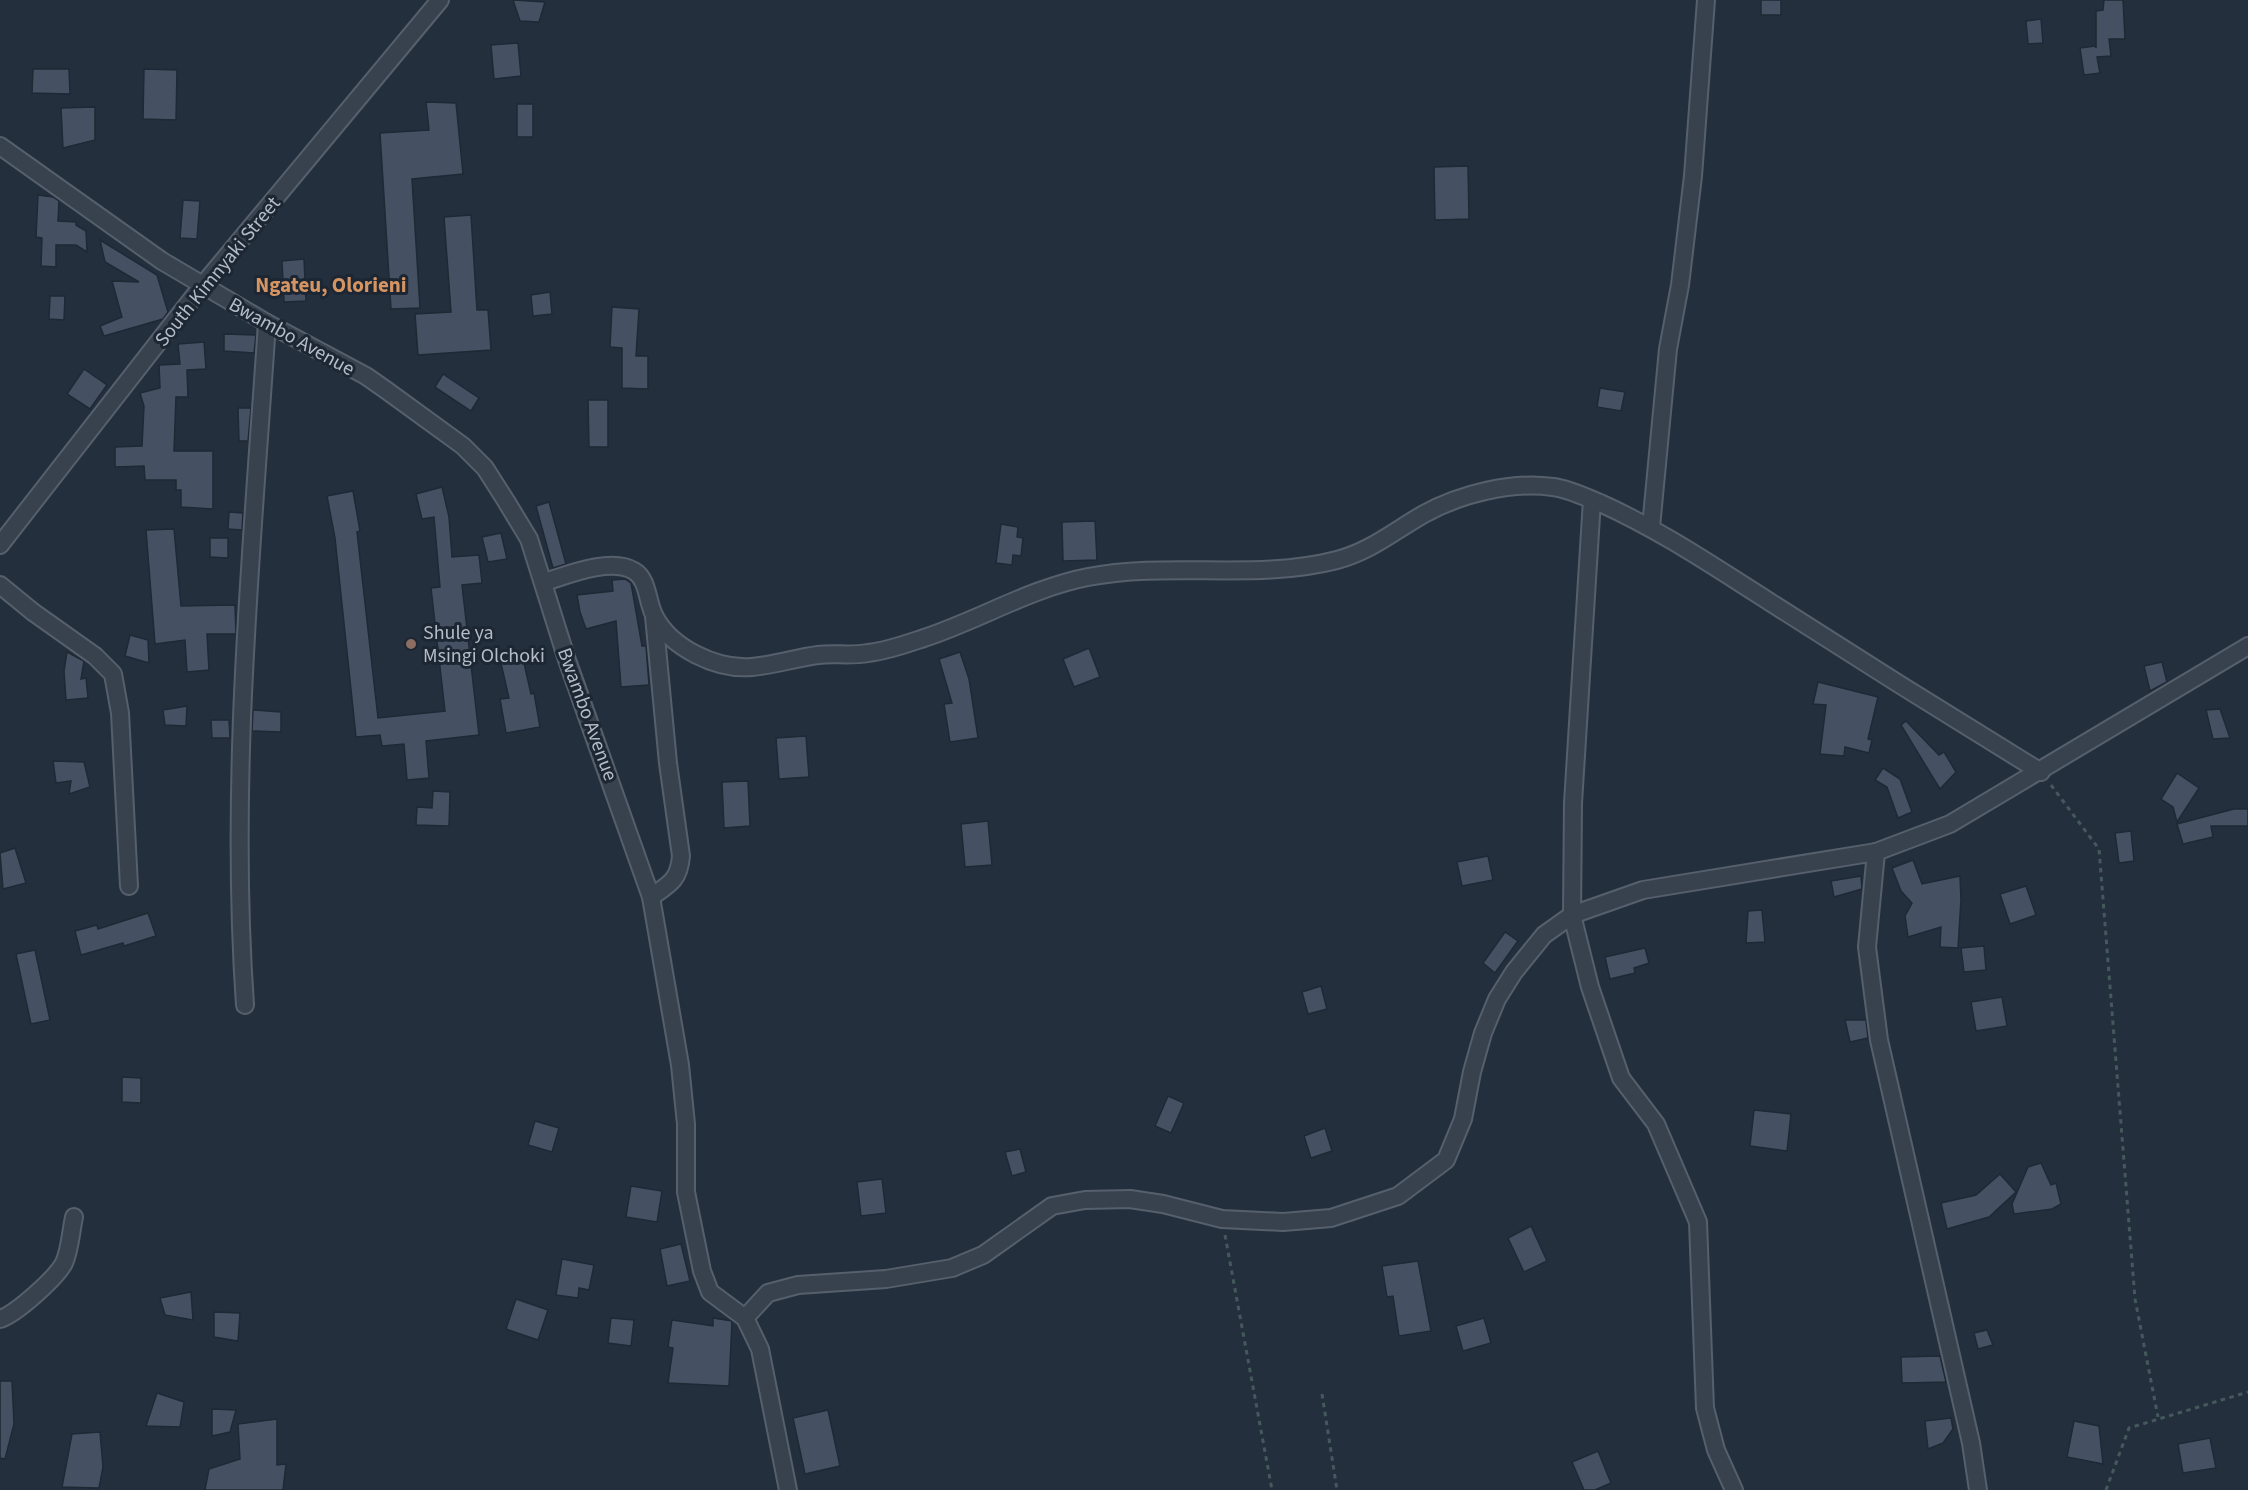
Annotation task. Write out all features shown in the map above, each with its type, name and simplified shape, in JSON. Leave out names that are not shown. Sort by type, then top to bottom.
[{"type":"street","name":"South Kimnyaki Street","points":[[0,545],[202,286],[440,0]]},
{"type":"street","points":[[1651,527],[1668,349],[1680,285],[1693,176],[1706,0]]},
{"type":"street","name":"Bwambo Avenue","points":[[0,146],[162,261],[267,323],[366,376],[463,446],[485,468],[512,510],[529,539],[545,582],[567,660],[651,897],[680,1065],[686,1124],[686,1192],[695,1241],[710,1292],[745,1318],[760,1349],[788,1490]]},
{"type":"street","points":[[245,1005],[239,913],[240,762],[267,323]]},
{"type":"street","points":[[654,615],[661,626],[688,649],[711,661],[733,667],[755,667],[820,655],[865,654],[925,638],[984,616],[1055,585],[1081,578],[1134,571],[1290,567],[1338,560],[1378,544],[1442,506],[1503,488],[1530,485],[1555,487],[1592,500],[1651,527],[1914,695],[2041,772]]},
{"type":"street","points":[[1592,500],[1573,803],[1572,915],[1590,987],[1622,1078],[1656,1124],[1698,1222],[1705,1408],[1716,1450],[1734,1490]]},
{"type":"street","points":[[545,582],[583,570],[621,567],[635,571],[643,580],[654,615],[668,763],[681,856],[680,872],[651,897]]},
{"type":"street","points":[[0,585],[33,612],[95,656],[113,674],[120,713],[129,886]]},
{"type":"street","points":[[745,1318],[768,1293],[798,1285],[886,1279],[952,1268],[983,1255],[1052,1206],[1085,1200],[1130,1199],[1163,1203],[1222,1219],[1284,1222],[1331,1218],[1398,1196],[1446,1160],[1463,1119],[1475,1062],[1497,999],[1514,972],[1544,935],[1572,915],[1643,890],[1876,852],[1950,824],[2041,772],[2248,646]]},
{"type":"street","points":[[1876,852],[1867,947],[1879,1040],[1971,1443],[1978,1490]]},
{"type":"street","points":[[0,1318],[14,1313],[57,1273],[64,1262],[74,1217]]},
{"type":"path","points":[[2041,772],[2099,849],[2135,1299],[2158,1417]]},
{"type":"path","points":[[1222,1219],[1272,1490]]},
{"type":"path","points":[[2106,1490],[2128,1428],[2158,1417],[2197,1409],[2248,1392]]},
{"type":"path","points":[[1322,1394],[1337,1490]]},
{"type":"building","points":[[513,0],[545,2],[539,22],[520,21]]},
{"type":"building","points":[[1761,0],[1781,0],[1781,15],[1761,15]]},
{"type":"building","points":[[2104,0],[2123,0],[2125,39],[2109,39],[2111,56],[2097,57],[2100,73],[2084,75],[2080,48],[2095,46],[2096,48],[2096,11],[2103,10]]},
{"type":"building","points":[[2041,19],[2043,43],[2028,44],[2026,21]]},
{"type":"building","points":[[518,43],[521,76],[494,79],[491,45]]},
{"type":"building","points":[[33,69],[69,69],[70,94],[32,93]]},
{"type":"building","points":[[144,69],[177,70],[176,120],[143,119]]},
{"type":"building","points":[[426,102],[456,103],[463,174],[412,179],[420,308],[391,309],[380,133],[429,130]]},
{"type":"building","points":[[517,104],[533,104],[533,137],[517,137]]},
{"type":"building","points":[[95,107],[95,140],[63,148],[61,108]]},
{"type":"building","points":[[1468,166],[1469,219],[1435,220],[1434,167]]},
{"type":"building","points":[[38,195],[53,197],[59,201],[58,221],[76,222],[76,225],[86,231],[87,252],[76,245],[56,245],[56,267],[41,266],[42,238],[36,237]]},
{"type":"building","points":[[183,200],[200,201],[197,239],[180,238]]},
{"type":"building","points":[[471,215],[477,310],[488,310],[491,350],[418,355],[415,314],[451,312],[444,217]]},
{"type":"building","points":[[100,240],[157,275],[168,312],[163,319],[104,336],[100,326],[122,317],[112,281],[139,282],[105,262]]},
{"type":"building","points":[[304,259],[306,301],[284,302],[282,261]]},
{"type":"building","points":[[550,292],[552,314],[533,316],[531,295]]},
{"type":"building","points":[[50,296],[65,296],[64,320],[49,319]]},
{"type":"building","points":[[612,307],[639,309],[636,356],[648,356],[648,389],[622,388],[622,348],[610,347]]},
{"type":"building","points":[[224,334],[256,335],[254,353],[224,351]]},
{"type":"building","points":[[204,342],[206,369],[187,370],[188,397],[176,397],[174,451],[213,451],[213,509],[181,507],[181,490],[176,490],[176,480],[145,480],[144,466],[115,467],[115,447],[142,446],[144,406],[140,393],[160,388],[159,365],[180,364],[178,344]]},
{"type":"building","points":[[84,369],[107,385],[90,409],[67,394]]},
{"type":"building","points":[[443,374],[479,398],[471,411],[435,387]]},
{"type":"building","points":[[1600,388],[1625,392],[1621,411],[1597,407]]},
{"type":"building","points":[[588,400],[608,400],[608,447],[589,447]]},
{"type":"building","points":[[238,408],[251,408],[248,441],[239,441]]},
{"type":"building","points":[[442,487],[449,517],[452,557],[479,555],[482,583],[462,585],[479,735],[426,741],[429,778],[407,780],[404,744],[382,746],[380,735],[356,737],[335,538],[327,496],[353,491],[360,531],[357,532],[378,718],[445,711],[431,588],[440,587],[434,517],[422,519],[416,494]]},
{"type":"building","points":[[549,502],[566,564],[553,568],[536,506]]},
{"type":"building","points":[[229,512],[243,513],[242,530],[228,529]]},
{"type":"building","points":[[1095,521],[1097,560],[1063,561],[1062,522]]},
{"type":"building","points":[[1001,524],[1018,527],[1017,537],[1023,538],[1021,556],[1013,555],[1012,565],[996,563]]},
{"type":"building","points":[[174,529],[181,606],[235,605],[236,634],[207,634],[209,670],[187,672],[185,640],[155,644],[146,530]]},
{"type":"building","points":[[501,533],[507,559],[488,562],[482,537]]},
{"type":"building","points":[[210,538],[228,538],[228,558],[210,557]]},
{"type":"building","points":[[625,579],[631,583],[642,646],[646,646],[649,685],[621,687],[616,621],[586,629],[580,612],[577,595],[613,591],[612,580]]},
{"type":"building","points":[[130,635],[148,640],[149,663],[125,656]]},
{"type":"building","points":[[1089,648],[1100,677],[1074,687],[1063,659]]},
{"type":"building","points":[[67,652],[84,661],[81,679],[86,678],[88,698],[66,700],[64,671]]},
{"type":"building","points":[[960,652],[969,679],[978,738],[950,742],[944,704],[952,703],[939,659]]},
{"type":"building","points":[[522,654],[531,694],[534,693],[540,727],[506,733],[500,699],[509,698],[500,659]]},
{"type":"building","points":[[2162,662],[2167,682],[2150,691],[2144,666]]},
{"type":"building","points":[[1818,682],[1878,697],[1868,739],[1872,740],[1869,753],[1845,747],[1844,756],[1820,754],[1826,705],[1813,704]]},
{"type":"building","points":[[187,706],[186,726],[165,725],[163,710]]},
{"type":"building","points":[[2220,709],[2230,738],[2213,739],[2206,710]]},
{"type":"building","points":[[253,710],[281,712],[281,732],[252,731]]},
{"type":"building","points":[[211,720],[229,720],[230,738],[212,738]]},
{"type":"building","points":[[1906,721],[1939,755],[1944,752],[1956,772],[1940,789],[1901,725]]},
{"type":"building","points":[[806,736],[809,777],[779,779],[776,738]]},
{"type":"building","points":[[53,761],[84,762],[90,787],[69,794],[71,781],[56,783]]},
{"type":"building","points":[[1883,768],[1900,779],[1912,812],[1898,818],[1887,787],[1875,780]]},
{"type":"building","points":[[2177,773],[2199,788],[2177,822],[2173,807],[2161,799]]},
{"type":"building","points":[[748,781],[750,826],[724,828],[722,782]]},
{"type":"building","points":[[433,791],[450,792],[449,826],[416,825],[417,807],[432,808]]},
{"type":"building","points":[[2234,809],[2248,809],[2248,826],[2211,826],[2213,837],[2183,844],[2177,824]]},
{"type":"building","points":[[988,821],[992,865],[965,867],[961,824]]},
{"type":"building","points":[[2131,831],[2134,861],[2119,863],[2115,833]]},
{"type":"building","points":[[15,848],[26,883],[3,889],[0,853]]},
{"type":"building","points":[[1488,856],[1493,880],[1462,886],[1457,862]]},
{"type":"building","points":[[1913,860],[1922,884],[1960,876],[1958,948],[1940,947],[1941,927],[1908,937],[1905,916],[1912,903],[1901,891],[1892,868]]},
{"type":"building","points":[[1861,876],[1862,889],[1834,897],[1831,881]]},
{"type":"building","points":[[2026,886],[2036,915],[2010,924],[2000,894]]},
{"type":"building","points":[[1762,910],[1765,942],[1746,943],[1748,911]]},
{"type":"building","points":[[148,913],[156,936],[124,946],[123,943],[81,955],[75,931],[97,925],[98,929]]},
{"type":"building","points":[[1505,932],[1518,941],[1495,973],[1483,963]]},
{"type":"building","points":[[1984,946],[1986,970],[1964,972],[1961,948]]},
{"type":"building","points":[[1645,948],[1649,963],[1634,968],[1635,973],[1610,979],[1605,957]]},
{"type":"building","points":[[35,950],[50,1020],[31,1024],[16,954]]},
{"type":"building","points":[[1321,986],[1327,1009],[1308,1014],[1302,992]]},
{"type":"building","points":[[2002,997],[2007,1026],[1976,1031],[1971,1002]]},
{"type":"building","points":[[1845,1020],[1866,1020],[1868,1038],[1850,1042]]},
{"type":"building","points":[[122,1077],[141,1078],[141,1103],[122,1102]]},
{"type":"building","points":[[1168,1096],[1184,1103],[1171,1133],[1155,1126]]},
{"type":"building","points":[[1754,1110],[1791,1114],[1787,1151],[1750,1146]]},
{"type":"building","points":[[535,1121],[559,1128],[552,1152],[528,1145]]},
{"type":"building","points":[[1325,1128],[1332,1151],[1311,1158],[1304,1136]]},
{"type":"building","points":[[1020,1149],[1026,1172],[1012,1176],[1005,1152]]},
{"type":"building","points":[[2041,1163],[2051,1185],[2056,1183],[2061,1204],[2052,1209],[2014,1214],[2012,1204],[2028,1167]]},
{"type":"building","points":[[2000,1174],[2016,1192],[1989,1217],[1947,1229],[1941,1203],[1976,1195]]},
{"type":"building","points":[[882,1179],[886,1213],[861,1216],[857,1182]]},
{"type":"building","points":[[631,1186],[662,1191],[657,1222],[626,1217]]},
{"type":"building","points":[[1531,1226],[1547,1261],[1524,1272],[1508,1238]]},
{"type":"building","points":[[681,1244],[690,1281],[667,1286],[660,1249]]},
{"type":"building","points":[[562,1259],[594,1265],[589,1290],[579,1288],[578,1298],[556,1295]]},
{"type":"building","points":[[1418,1261],[1431,1331],[1399,1336],[1393,1296],[1387,1297],[1382,1266]]},
{"type":"building","points":[[191,1292],[193,1320],[165,1315],[160,1298]]},
{"type":"building","points":[[516,1299],[548,1310],[538,1340],[506,1329]]},
{"type":"building","points":[[214,1312],[240,1313],[238,1341],[214,1337]]},
{"type":"building","points":[[611,1318],[634,1320],[631,1346],[608,1343]]},
{"type":"building","points":[[713,1318],[732,1321],[729,1386],[668,1383],[673,1348],[668,1347],[672,1320],[713,1326]]},
{"type":"building","points":[[1484,1318],[1491,1343],[1463,1351],[1456,1326]]},
{"type":"building","points":[[1987,1330],[1993,1345],[1978,1349],[1974,1333]]},
{"type":"building","points":[[1940,1356],[1946,1382],[1902,1383],[1901,1357]]},
{"type":"building","points":[[0,1381],[12,1381],[14,1424],[5,1459],[0,1458]]},
{"type":"building","points":[[157,1393],[184,1402],[180,1427],[146,1426]]},
{"type":"building","points":[[212,1409],[236,1410],[230,1432],[212,1436]]},
{"type":"building","points":[[828,1410],[840,1466],[805,1474],[793,1418]]},
{"type":"building","points":[[1951,1418],[1953,1429],[1943,1443],[1928,1449],[1925,1421]]},
{"type":"building","points":[[277,1419],[277,1465],[286,1464],[283,1490],[205,1490],[209,1469],[240,1459],[238,1424]]},
{"type":"building","points":[[2074,1421],[2099,1426],[2103,1464],[2067,1457]]},
{"type":"building","points":[[100,1432],[103,1467],[99,1488],[62,1487],[72,1434]]},
{"type":"building","points":[[2210,1438],[2216,1468],[2183,1473],[2178,1444]]},
{"type":"building","points":[[1598,1451],[1611,1483],[1595,1490],[1584,1490],[1572,1462]]},
{"type":"place","name":"Shule ya Msingi Olchoki","points":[[411,644]]},
{"type":"district","name":"Ngateu, Olorieni","points":[[331,285]]}]
